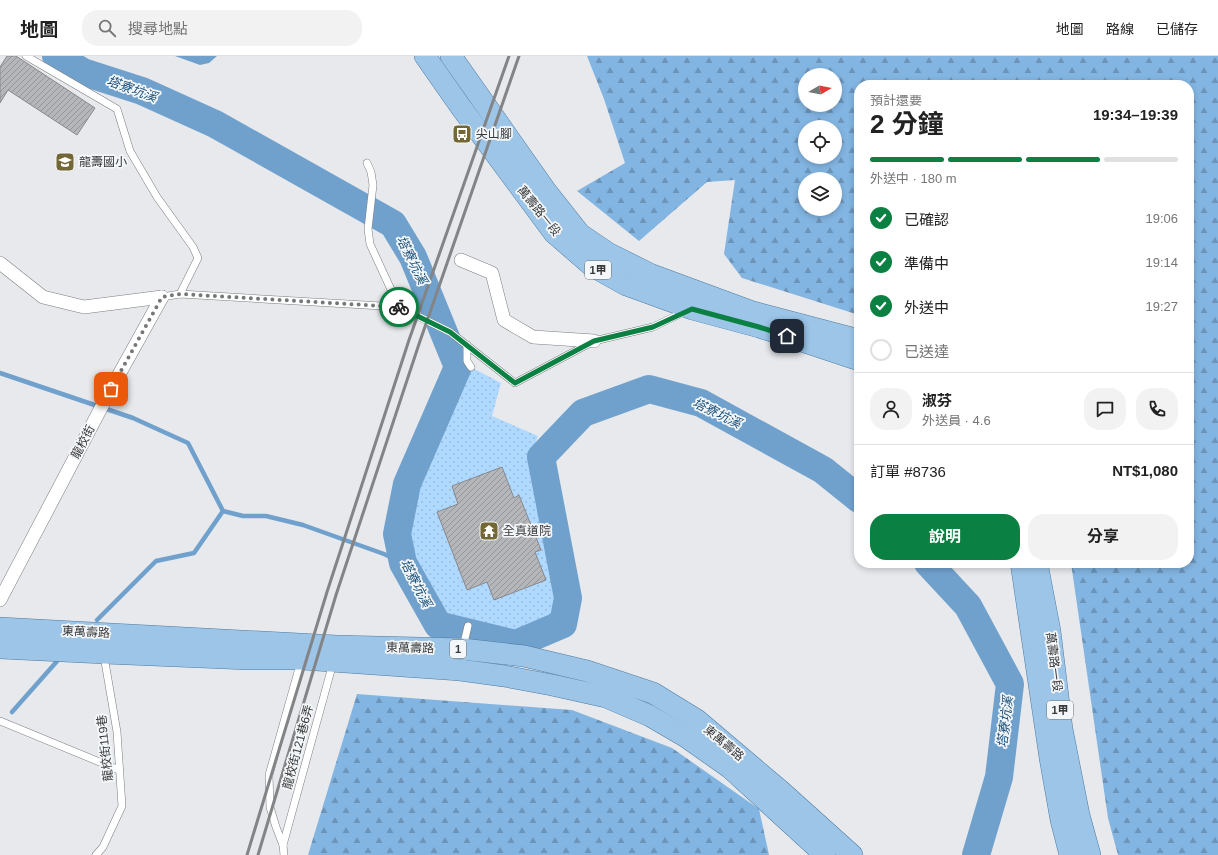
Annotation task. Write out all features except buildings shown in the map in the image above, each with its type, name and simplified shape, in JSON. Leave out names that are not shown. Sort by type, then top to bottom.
[{"type":"main road","name":"萬壽路一段","points":[[425,56],[554,233],[592,266],[626,284],[696,301],[753,312],[854,339]]},
{"type":"main road","name":"萬壽路一段","points":[[451,56],[546,191],[580,234],[608,253],[650,274],[696,301],[759,327],[854,358]]},
{"type":"main road","name":"萬壽路一段","points":[[1021,568],[1050,758],[1061,820],[1070,855]]},
{"type":"main road","name":"萬壽路一段","points":[[1038,568],[1050,632],[1062,729],[1079,815],[1090,855]]},
{"type":"main road","name":"東萬壽路","points":[[0,628],[103,643]]},
{"type":"main road","name":"東萬壽路","points":[[0,648],[103,643],[304,651],[504,676],[545,683],[606,697],[650,716],[686,737],[730,768],[825,855]]},
{"type":"main road","name":"東萬壽路","points":[[335,654],[462,649],[531,658],[587,671],[653,693],[697,720],[782,792],[852,855]]},
{"type":"main road","points":[[460,670],[462,649]]},
{"type":"street","points":[[461,260],[492,273],[504,320],[533,337],[594,341]]},
{"type":"street","points":[[0,263],[43,297],[84,306],[162,297]]},
{"type":"street","name":"龍校街","points":[[0,600],[111,389],[162,297]]},
{"type":"lane","points":[[26,56],[117,108],[130,151],[157,197],[193,247],[198,258],[180,294]]},
{"type":"lane","points":[[367,163],[371,172],[373,185],[368,229],[370,244],[399,307]]},
{"type":"lane","points":[[162,297],[180,294],[399,307],[450,332],[515,383],[594,341],[653,327],[696,301]]},
{"type":"lane","points":[[467,345],[467,361],[471,367]]},
{"type":"lane","points":[[462,649],[468,626]]},
{"type":"lane","name":"龍校街119巷","points":[[96,855],[103,847],[122,806],[116,732],[103,643]]},
{"type":"lane","points":[[283,845],[270,807],[269,775],[304,651]]},
{"type":"lane","name":"龍校街121巷6弄","points":[[284,855],[283,845],[335,654]]},
{"type":"lane","points":[[0,721],[119,770]]},
{"type":"shaded area","points":[[175,56],[217,56],[209,63],[200,65]]},
{"type":"shaded area","points":[[465,364],[501,383],[492,416],[538,436],[531,455],[557,592],[554,619],[517,635],[447,622],[415,569],[406,542],[412,489]]},
{"type":"green space","points":[[587,56],[1218,56],[1218,855],[1118,855],[1108,818],[1072,568],[1194,568],[1194,80],[854,80],[854,313],[742,278],[724,254],[735,180],[707,182],[639,241],[577,191],[625,163],[604,99]]},
{"type":"green space","points":[[357,694],[572,710],[672,748],[759,809],[769,855],[308,855]]},
{"type":"waterway","name":"塔寮坑溪","points":[[56,56],[83,72],[142,91],[215,124],[393,224],[413,257],[458,367],[407,484],[397,534],[403,563],[438,625],[516,644],[563,624],[568,598],[541,457],[583,413],[649,389],[701,403],[823,470],[854,495]]},
{"type":"waterway","points":[[0,373],[133,418],[188,443],[223,511],[243,516],[266,516],[303,525],[384,554],[403,563]]},
{"type":"waterway","points":[[97,620],[156,561],[194,553],[223,511]]},
{"type":"waterway","name":"塔寮坑溪","points":[[933,568],[968,606],[1010,684],[999,777],[976,855]]},
{"type":"waterway","points":[[12,712],[59,659]]},
{"type":"railway","points":[[247,855],[327,592],[409,340],[509,56]]},
{"type":"railway","points":[[258,855],[336,595],[419,344],[519,56]]},
{"type":"way so far","points":[[111,389],[162,297],[180,294],[399,307]]},
{"type":"place","name":"尖山腳","points":[[462,134]]},
{"type":"place","name":"龍壽國小","points":[[65,162]]},
{"type":"place","name":"全真道院","points":[[489,531]]},
{"type":"route","points":[[399,307],[450,332],[515,383],[594,341],[653,327],[692,309],[787,336]]}]
